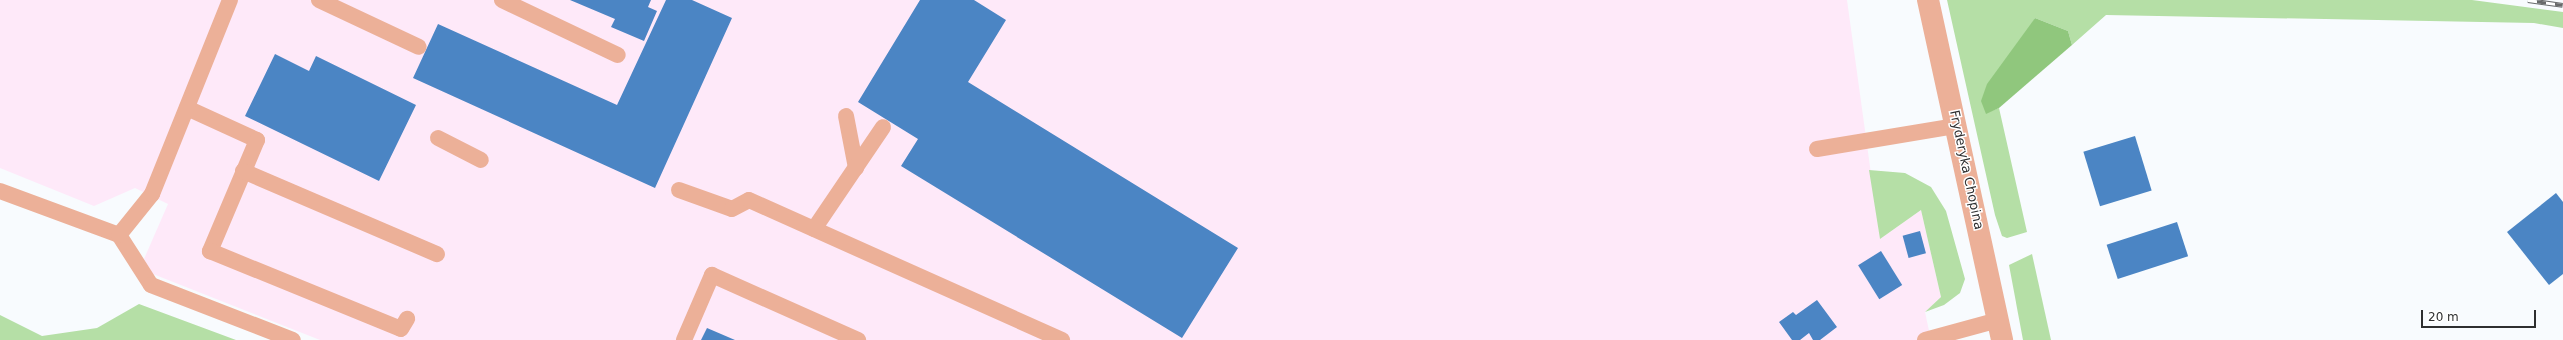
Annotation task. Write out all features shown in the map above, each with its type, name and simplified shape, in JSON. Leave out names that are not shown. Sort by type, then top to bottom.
[{"type":"street","name":"Fryderyka Chopina","points":[[1928,0],[2000,330]]},
{"type":"lane","points":[[118,236],[152,194],[230,0]]},
{"type":"lane","points":[[318,0],[419,47]]},
{"type":"lane","points":[[502,0],[618,55]]},
{"type":"lane","points":[[187,108],[257,140],[210,251],[401,329],[407,319]]},
{"type":"lane","points":[[846,116],[856,168]]},
{"type":"lane","points":[[1816,149],[1956,126]]},
{"type":"lane","points":[[814,229],[883,127]]},
{"type":"lane","points":[[438,138],[481,160]]},
{"type":"lane","points":[[244,171],[437,254]]},
{"type":"lane","points":[[679,190],[732,209],[749,200],[1062,340]]},
{"type":"lane","points":[[0,191],[118,236],[151,285],[293,340]]},
{"type":"lane","points":[[684,340],[712,275],[858,340]]},
{"type":"lane","points":[[1925,340],[2000,330]]},
{"type":"shaded area","points":[[0,0],[1847,0],[1880,239],[1921,210],[1941,297],[1925,312],[1931,340],[320,340],[153,274],[144,259],[168,204],[135,188],[94,206],[0,168]]},
{"type":"green space","points":[[1947,0],[2472,0],[2563,12],[2563,28],[2534,23],[2106,15],[2072,45],[2068,31],[2035,18],[1986,113],[1999,108],[2027,232],[2007,238],[2002,236],[1995,215]]},
{"type":"green space","points":[[2035,18],[2068,31],[2072,45],[1999,108],[1986,114],[1981,101],[1987,84]]},
{"type":"green space","points":[[1869,170],[1905,173],[1931,187],[1946,211],[1965,279],[1960,293],[1944,305],[1925,312],[1941,297],[1921,210],[1880,239]]},
{"type":"green space","points":[[2032,254],[2051,340],[2023,340],[2009,265]]},
{"type":"green space","points":[[139,304],[236,340],[0,340],[0,315],[42,336],[97,328]]},
{"type":"building","points":[[570,0],[651,0],[648,7],[657,11],[644,41],[611,27],[615,19]]},
{"type":"building","points":[[666,0],[692,0],[732,18],[655,188],[413,78],[438,24],[617,105]]},
{"type":"building","points":[[920,0],[974,0],[1006,20],[968,82],[1238,248],[1182,338],[901,166],[918,139],[858,102]]},
{"type":"building","points":[[275,54],[309,71],[316,56],[416,105],[379,181],[245,116]]},
{"type":"building","points":[[2135,136],[2152,191],[2100,206],[2083,152]]},
{"type":"building","points":[[2556,193],[2563,202],[2563,274],[2549,285],[2507,232]]},
{"type":"building","points":[[2177,222],[2188,256],[2118,279],[2107,245]]},
{"type":"building","points":[[1920,231],[1926,253],[1909,258],[1903,236]]},
{"type":"building","points":[[1881,251],[1902,285],[1879,299],[1858,265]]},
{"type":"building","points":[[1817,300],[1837,327],[1820,340],[1813,340],[1809,333],[1800,340],[1792,340],[1779,322],[1793,312],[1796,315]]},
{"type":"building","points":[[707,328],[735,340],[701,340]]},
{"type":"railway","points":[[2528,0],[2563,5]]}]
